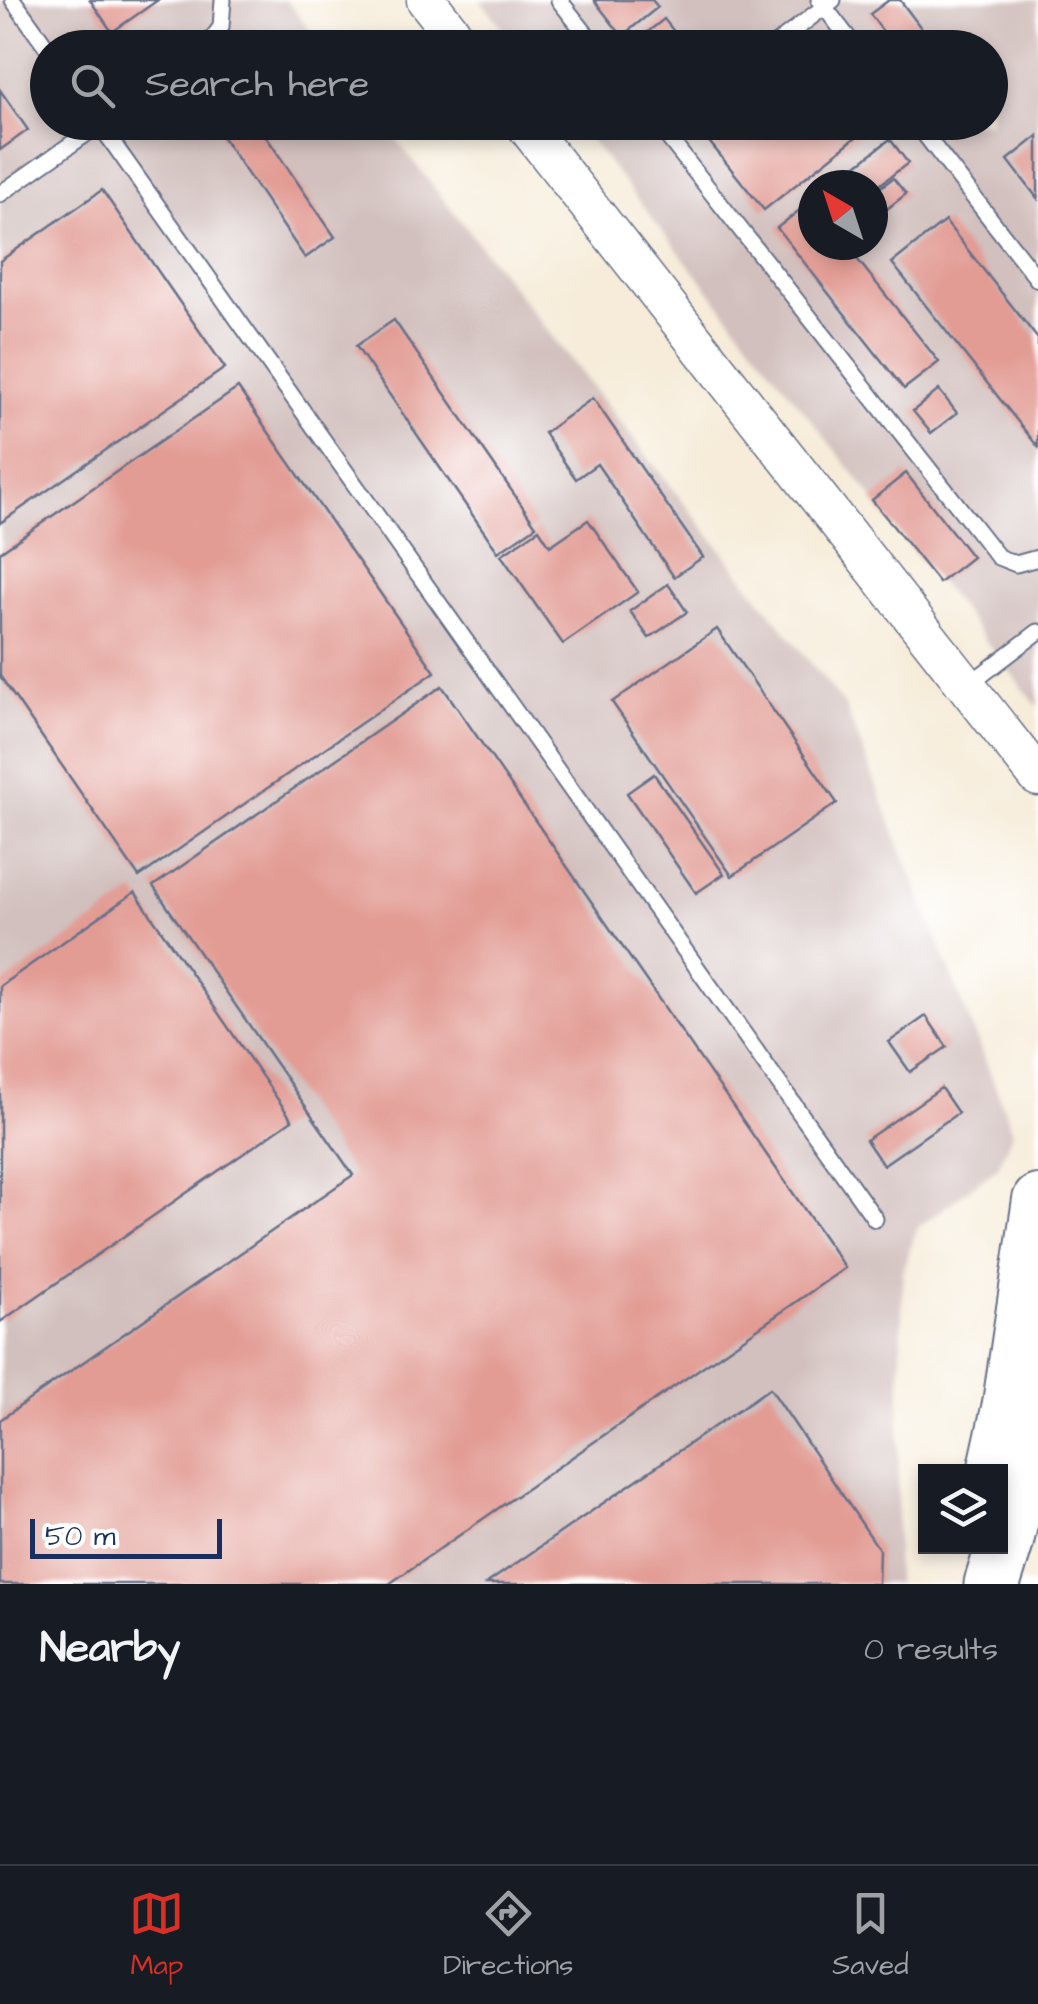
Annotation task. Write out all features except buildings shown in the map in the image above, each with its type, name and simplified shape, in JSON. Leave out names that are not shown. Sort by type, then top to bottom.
[{"type":"highway","points":[[995,1464],[1008,1404],[1038,1200]]},
{"type":"highway","points":[[992,1584],[1038,1403]]},
{"type":"highway","points":[[1020,1584],[1038,1506]]},
{"type":"highway","points":[[966,1584],[973,1554]]},
{"type":"street","points":[[426,0],[450,30]]},
{"type":"street","points":[[537,140],[1038,777]]},
{"type":"lane","points":[[13,0],[34,30]]},
{"type":"lane","points":[[219,30],[224,0]]},
{"type":"lane","points":[[559,0],[582,30]]},
{"type":"lane","points":[[792,30],[825,2],[844,30]]},
{"type":"lane","points":[[0,194],[77,140]]},
{"type":"lane","points":[[113,140],[875,1219]]},
{"type":"lane","points":[[675,140],[998,557],[1016,564],[1038,558]]},
{"type":"lane","points":[[929,140],[1038,280]]},
{"type":"lane","points":[[968,686],[1038,632]]},
{"type":"shaded area","points":[[0,0],[286,0],[310,30],[30,30],[30,140],[396,140],[845,706],[1013,1131],[998,1167],[917,1228],[903,1270],[896,1584],[0,1584]]},
{"type":"shaded area","points":[[480,0],[1038,0],[1038,707],[590,140],[1008,140],[1008,30],[504,30]]}]
